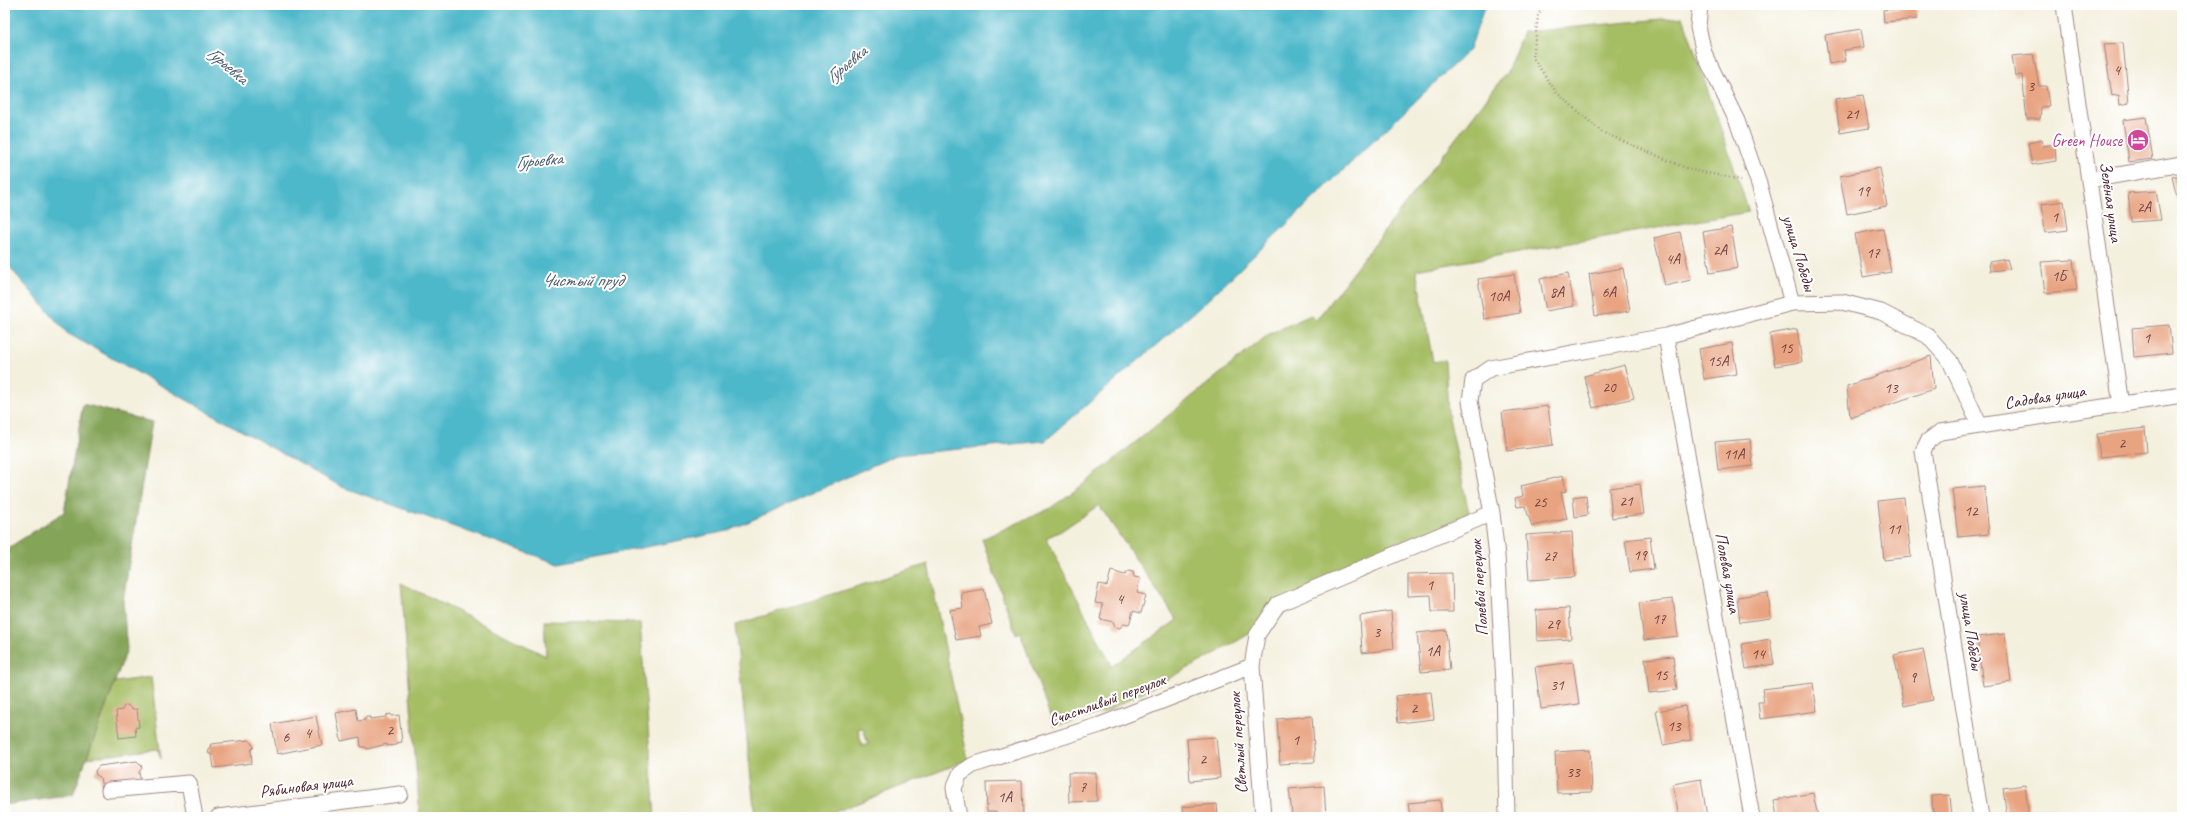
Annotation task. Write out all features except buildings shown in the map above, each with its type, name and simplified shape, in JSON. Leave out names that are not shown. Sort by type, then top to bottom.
[{"type":"street","name":"улица Победы","points":[[1700,5],[1698,27],[1704,53],[1737,121],[1759,184],[1792,303],[1842,302],[1881,312],[1928,336],[1950,361],[1980,426]]},
{"type":"street","name":"Зелёная улица","points":[[2064,5],[2121,405]]},
{"type":"street","points":[[2089,180],[2182,164]]},
{"type":"street","points":[[1666,336],[1792,303]]},
{"type":"street","name":"Полевой переулок","points":[[1507,817],[1503,675],[1497,556],[1492,513],[1470,401],[1473,380],[1491,368],[1666,336]]},
{"type":"street","name":"Полевая улица","points":[[1666,336],[1752,817]]},
{"type":"street","name":"Садовая улица","points":[[1923,451],[1928,441],[1940,432],[2182,395]]},
{"type":"street","name":"улица Победы","points":[[1923,451],[1981,817]]},
{"type":"street","name":"Светлый переулок","points":[[1263,817],[1252,666],[1257,635],[1278,604],[1492,513]]},
{"type":"street","name":"Счастливый переулок","points":[[959,817],[954,788],[960,774],[973,765],[1100,725],[1252,666]]},
{"type":"street","points":[[109,790],[189,783],[195,817]]},
{"type":"street","name":"Рябиновая улица","points":[[218,817],[400,794]]},
{"type":"path","points":[[1544,5],[1538,16],[1533,58],[1556,92],[1602,132],[1688,169],[1759,184]]},
{"type":"green space","points":[[1683,17],[1749,212],[1416,270],[1433,362],[1445,360],[1448,413],[1469,513],[1341,581],[1204,660],[1105,712],[1054,727],[1020,632],[1016,634],[982,539],[1049,509],[1084,484],[1269,334],[1311,315],[1316,320],[1507,72],[1523,32]],"holes":[[[1099,505],[1177,620],[1112,666],[1046,538],[1061,531]]]},
{"type":"green space","points":[[83,404],[152,422],[123,601],[127,649],[73,795],[5,805],[5,550],[64,512]]},
{"type":"green space","points":[[928,564],[968,760],[822,817],[755,817],[735,625]],"holes":[[[863,728],[868,744],[862,746],[858,729]]]},
{"type":"green space","points":[[401,583],[546,656],[544,621],[640,623],[655,817],[420,817]]},
{"type":"green space","points":[[151,677],[161,759],[158,749],[87,758],[115,682]]},
{"type":"water","name":"Чистый пруд","points":[[5,5],[1485,5],[1470,49],[1199,308],[1045,441],[896,455],[728,531],[559,564],[342,487],[67,333],[5,262]]},
{"type":"place","name":"Green House","points":[[2138,140]]},
{"type":"water label","name":"Гурьевка","points":[[846,64]]},
{"type":"water label","name":"Гурьевка","points":[[228,65]]},
{"type":"water label","name":"Гурьевка","points":[[539,160]]}]
